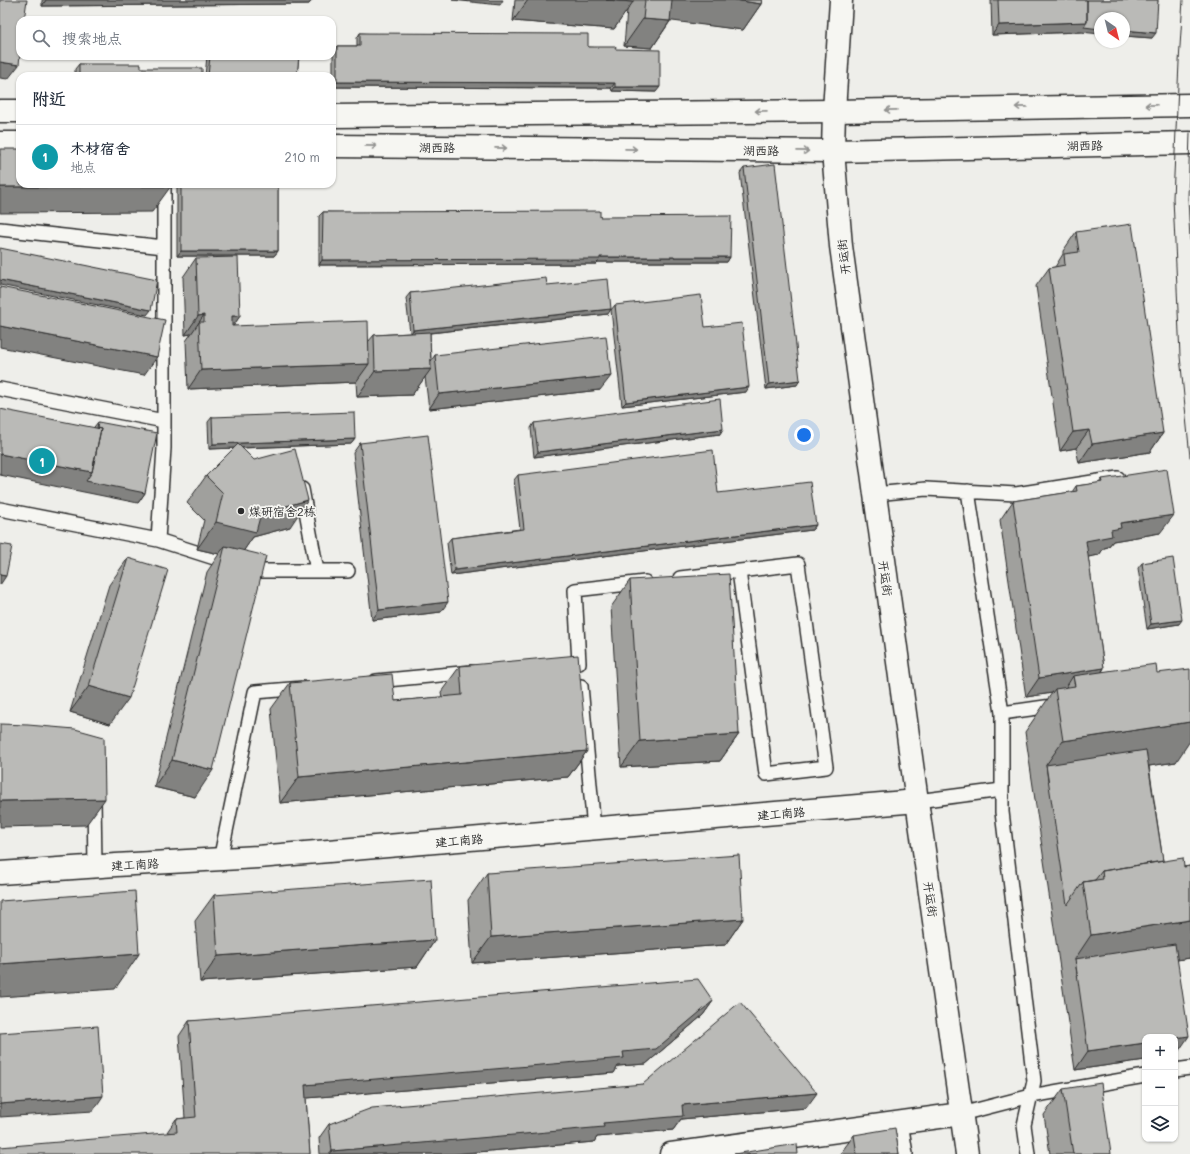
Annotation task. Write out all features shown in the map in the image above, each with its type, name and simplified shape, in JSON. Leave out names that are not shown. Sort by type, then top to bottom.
[{"type":"main road","name":"开运街","points":[[841,0],[833,151],[841,246],[967,1154]]},
{"type":"main road","points":[[336,116],[834,111],[1190,105]]},
{"type":"main road","points":[[0,111],[16,111]]},
{"type":"main road","points":[[0,143],[16,143]]},
{"type":"main road","name":"湖西路","points":[[336,146],[833,151],[1190,143]]},
{"type":"main road","name":"建工南路","points":[[0,874],[258,858],[917,801]]},
{"type":"main road","points":[[670,1154],[961,1114]]},
{"type":"lane","points":[[158,540],[164,448],[164,188]]},
{"type":"lane","points":[[0,229],[164,246]]},
{"type":"lane","points":[[0,389],[164,421]]},
{"type":"lane","points":[[875,494],[926,489],[1016,494],[1131,476]]},
{"type":"lane","points":[[300,479],[317,571]]},
{"type":"lane","points":[[968,491],[1002,713],[1002,812],[1034,1081],[1024,1126],[1028,1154]]},
{"type":"lane","points":[[0,509],[158,540],[255,571],[348,571]]},
{"type":"lane","points":[[594,829],[579,663],[575,590],[798,564],[826,767],[766,774],[739,571]]},
{"type":"lane","points":[[555,665],[579,663]]},
{"type":"lane","points":[[366,682],[484,671]]},
{"type":"lane","points":[[220,860],[255,692],[318,687]]},
{"type":"lane","points":[[1002,713],[1071,703]]},
{"type":"lane","points":[[95,867],[94,797],[96,782]]},
{"type":"lane","points":[[917,801],[1002,790]]},
{"type":"lane","points":[[1178,1070],[1190,1068]]},
{"type":"lane","points":[[961,1114],[1030,1096],[1142,1077]]},
{"type":"lane","points":[[901,1122],[906,1154]]},
{"type":"building","points":[[0,0],[27,0],[25,16],[16,16],[16,60],[19,60],[19,65],[0,62]]},
{"type":"building","points":[[606,0],[633,0],[633,2]]},
{"type":"building","points":[[645,0],[672,0],[670,21],[643,19]]},
{"type":"building","points":[[735,0],[762,0],[761,4]]},
{"type":"building","points":[[998,0],[1087,0],[1087,22],[999,25]]},
{"type":"building","points":[[1087,0],[1158,0],[1156,33],[1130,31],[1130,12],[1094,12],[1094,28],[1084,27],[1087,22]]},
{"type":"building","points":[[360,33],[588,34],[588,47],[660,50],[660,87],[615,87],[615,83],[337,82],[337,46],[360,46]]},
{"type":"building","points":[[210,60],[299,60],[297,72],[208,72]]},
{"type":"building","points":[[79,64],[141,64],[141,68],[202,68],[202,72],[79,72]]},
{"type":"building","points":[[0,149],[16,149],[16,187],[0,187]]},
{"type":"building","points":[[775,164],[800,380],[769,384],[744,168]]},
{"type":"building","points":[[181,188],[278,188],[278,251],[181,251]]},
{"type":"building","points":[[600,211],[600,217],[731,216],[730,257],[322,260],[323,212]]},
{"type":"building","points":[[1132,224],[1163,433],[1092,444],[1089,430],[1073,432],[1049,268],[1065,265],[1064,254],[1079,252],[1076,232]]},
{"type":"building","points":[[0,248],[157,280],[151,310],[0,280]]},
{"type":"building","points":[[238,257],[240,316],[232,316],[232,326],[368,321],[369,364],[201,370],[199,322],[204,322],[204,315],[198,316],[196,258]]},
{"type":"building","points":[[546,278],[547,285],[608,279],[611,309],[413,330],[410,293]]},
{"type":"building","points":[[0,287],[165,320],[157,357],[0,326]]},
{"type":"building","points":[[701,295],[705,327],[742,323],[749,387],[626,402],[615,305]]},
{"type":"building","points":[[430,332],[431,369],[375,371],[374,335]]},
{"type":"building","points":[[606,336],[611,376],[439,394],[435,355]]},
{"type":"building","points":[[720,399],[723,429],[538,452],[534,423]]},
{"type":"building","points":[[0,409],[101,429],[92,472],[0,454]]},
{"type":"building","points":[[354,412],[355,439],[213,444],[212,417]]},
{"type":"building","points":[[98,422],[157,433],[145,493],[86,481],[92,472],[101,429],[97,428]]},
{"type":"building","points":[[428,435],[448,602],[379,610],[360,443]]},
{"type":"building","points":[[238,444],[254,460],[295,449],[308,500],[261,513],[256,532],[216,522],[223,493],[206,476]]},
{"type":"building","points":[[713,450],[718,493],[810,482],[816,525],[455,570],[451,538],[524,529],[518,475]]},
{"type":"building","points":[[1167,469],[1174,515],[1120,523],[1121,528],[1111,530],[1112,536],[1086,541],[1104,668],[1039,678],[1013,501],[1077,491],[1076,486],[1103,482],[1102,479]]},
{"type":"building","points":[[0,544],[12,546],[6,576],[0,575]]},
{"type":"building","points":[[225,546],[266,556],[213,770],[172,760]]},
{"type":"building","points":[[128,558],[168,570],[129,698],[89,686]]},
{"type":"building","points":[[1173,558],[1182,620],[1151,624],[1142,563]]},
{"type":"building","points":[[729,574],[739,734],[640,741],[630,580]]},
{"type":"building","points":[[578,655],[587,751],[299,777],[290,683],[392,674],[395,701],[462,695],[460,666]]},
{"type":"building","points":[[1156,664],[1157,673],[1190,669],[1190,722],[1063,741],[1055,689],[1075,686],[1073,676]]},
{"type":"building","points":[[0,724],[75,729],[104,737],[105,799],[0,801]]},
{"type":"building","points":[[1146,750],[1163,861],[1102,871],[1095,880],[1083,882],[1067,905],[1046,765]]},
{"type":"building","points":[[739,855],[743,919],[491,937],[487,873]]},
{"type":"building","points":[[1183,858],[1184,867],[1190,866],[1190,920],[1091,935],[1083,882],[1103,879],[1102,871]]},
{"type":"building","points":[[431,879],[435,940],[218,956],[214,895]]},
{"type":"building","points":[[135,891],[139,954],[0,964],[0,901]]},
{"type":"building","points":[[1175,944],[1189,1036],[1178,1038],[1178,1034],[1142,1034],[1142,1043],[1088,1051],[1075,959]]},
{"type":"building","points":[[698,979],[713,1001],[656,1049],[623,1052],[624,1058],[305,1085],[310,1154],[0,1154],[0,1147],[177,1132],[176,1119],[196,1117],[189,1021]]},
{"type":"building","points":[[740,1002],[817,1093],[682,1105],[683,1116],[603,1123],[604,1127],[332,1151],[329,1124],[372,1108],[643,1084]]},
{"type":"building","points":[[98,1026],[103,1096],[0,1104],[0,1033]]},
{"type":"building","points":[[1101,1083],[1111,1154],[1073,1154],[1063,1089]]},
{"type":"building","points":[[895,1128],[899,1154],[857,1154],[854,1135]]},
{"type":"building","points":[[797,1144],[798,1154],[734,1154]]},
{"type":"tram line","points":[[1183,0],[1173,198],[1180,356],[1190,457]]},
{"type":"tram line","points":[[1190,133],[1188,198],[1190,240]]},
{"type":"place","name":"木材宿舍","points":[[42,461]]},
{"type":"place","name":"煤研宿舍2栋","points":[[241,511]]}]
